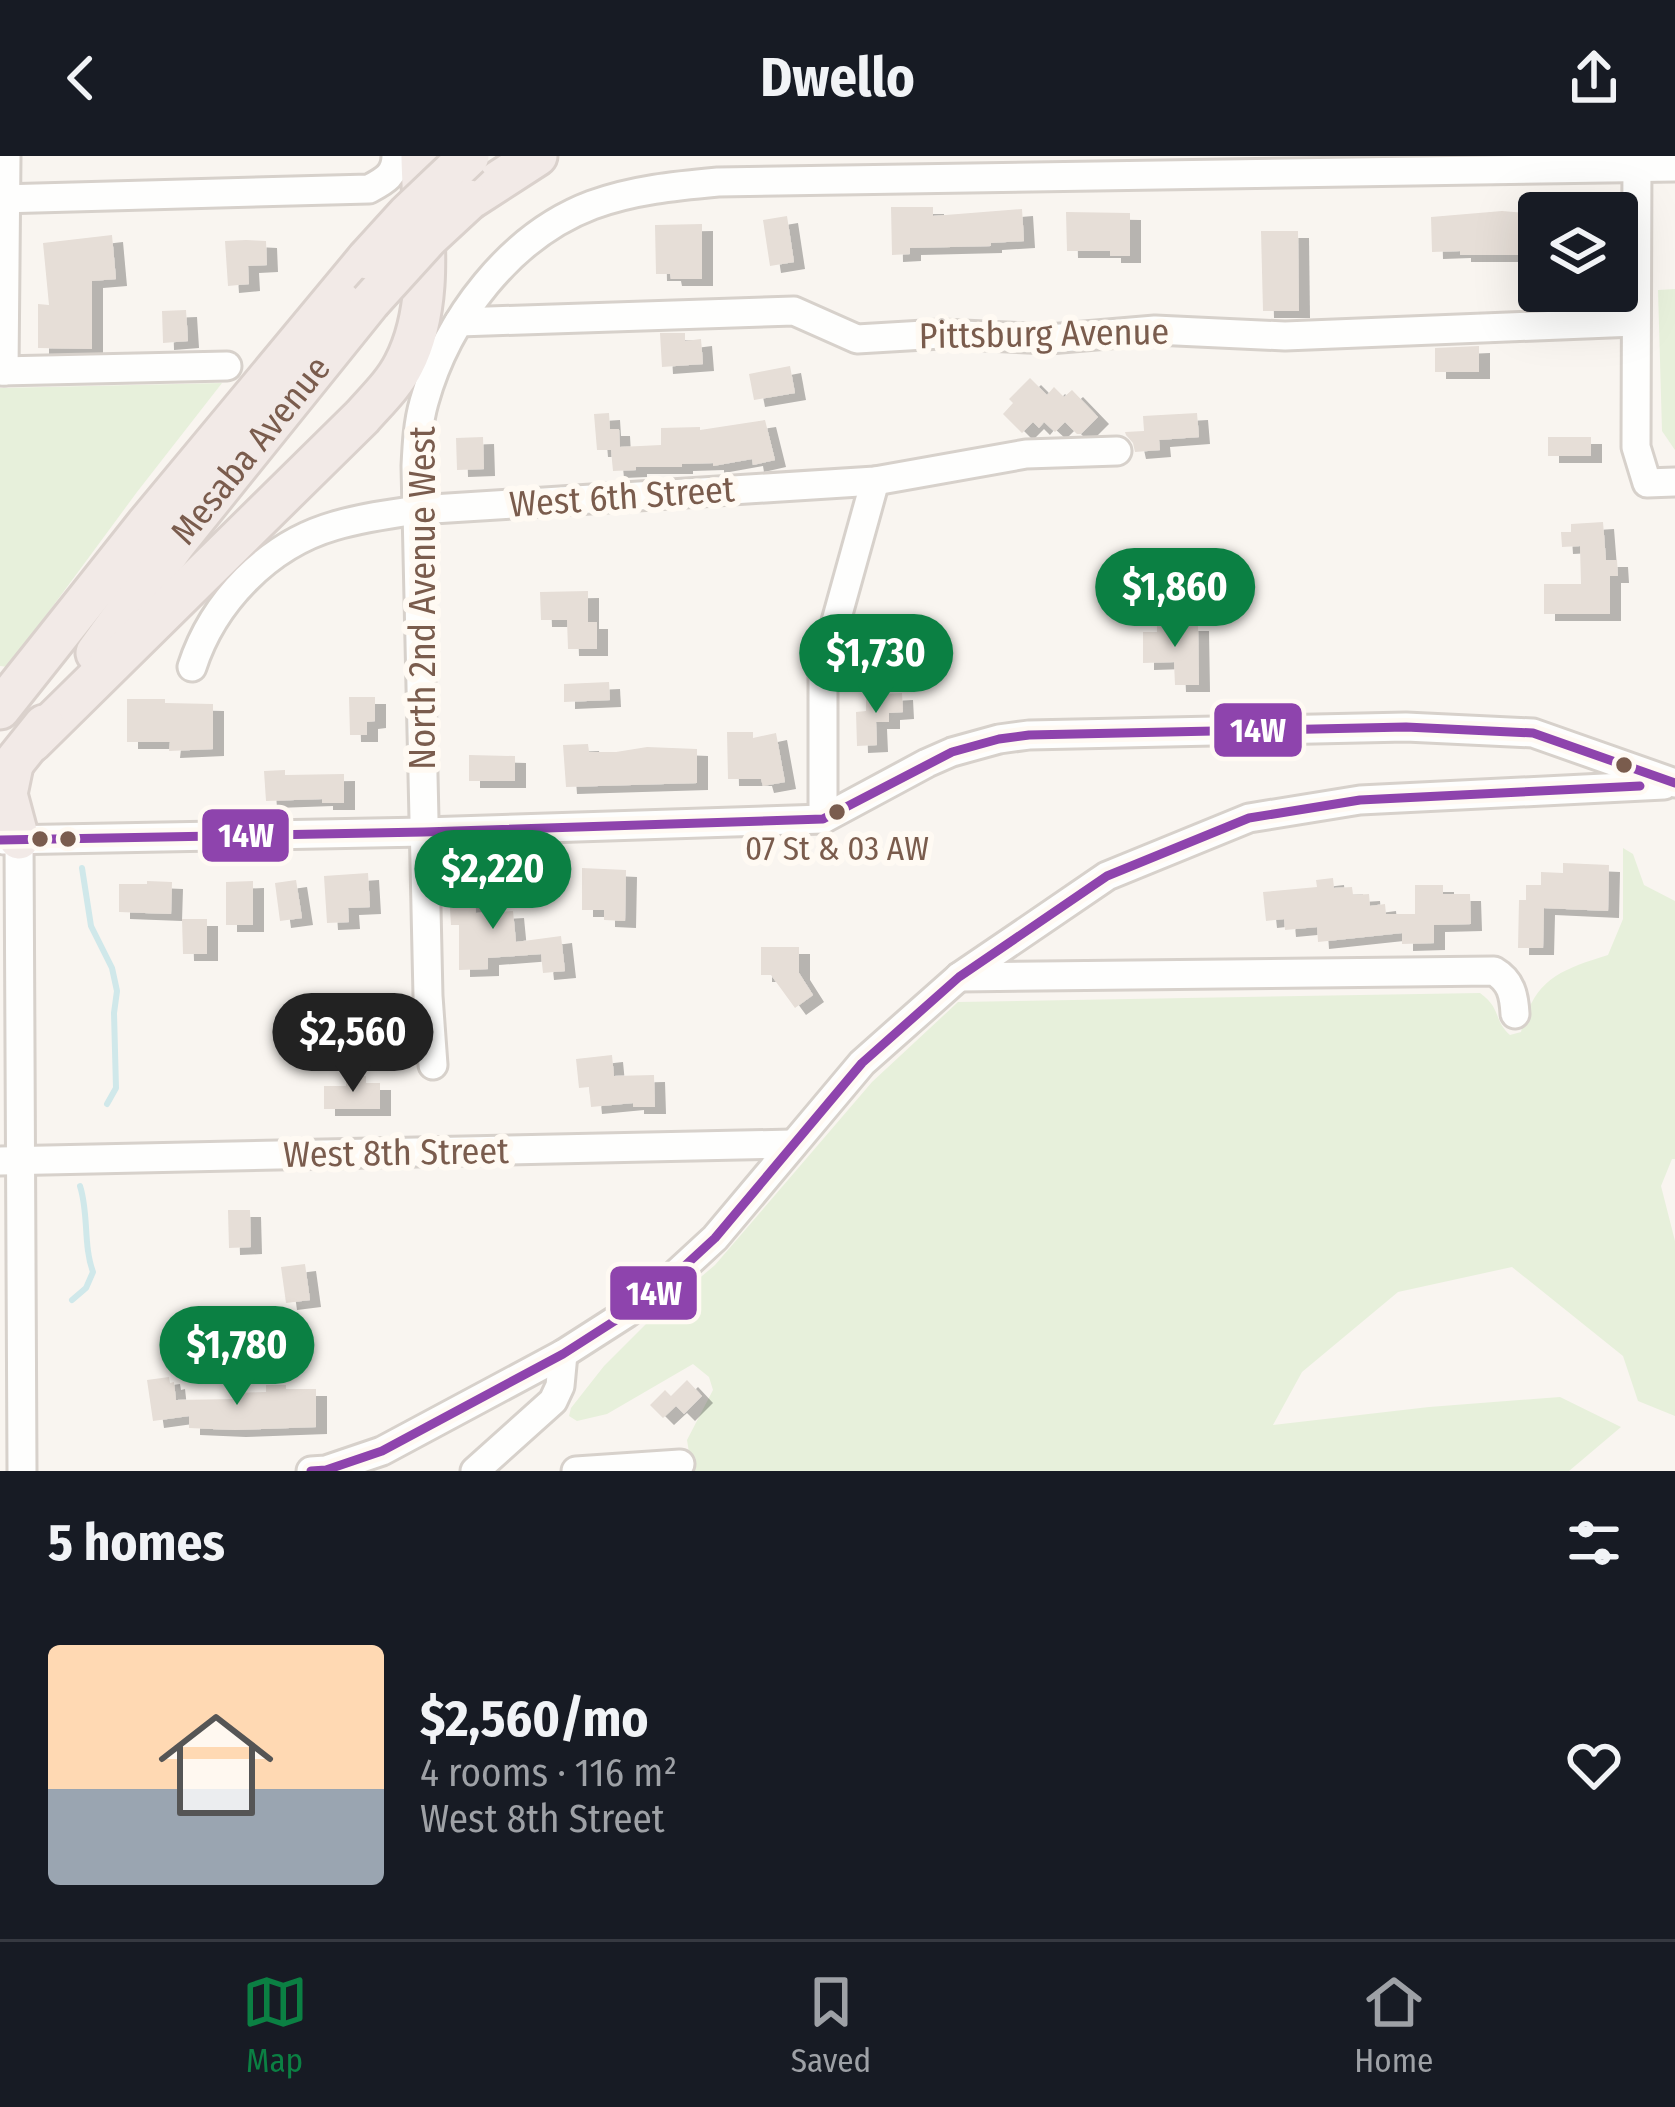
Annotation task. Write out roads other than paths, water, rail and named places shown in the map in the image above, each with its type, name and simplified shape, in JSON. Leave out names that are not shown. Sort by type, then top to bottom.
[{"type":"highway","points":[[9,840],[7,794],[15,762],[362,416],[404,366],[415,336],[422,288],[421,156]]},
{"type":"highway","name":"Mesaba Avenue","points":[[15,762],[161,534],[367,259],[469,156]]},
{"type":"highway","name":"Mesaba Avenue","points":[[0,710],[428,238],[469,200],[537,156]]},
{"type":"street","points":[[6,156],[2,371],[227,366]]},
{"type":"street","points":[[4,199],[369,189],[389,178],[396,156]]},
{"type":"street","points":[[1637,162],[1636,448],[1661,483]]},
{"type":"street","name":"North 2nd Avenue West","points":[[433,1065],[416,466],[424,401],[444,350],[459,322],[513,255],[588,206],[716,169],[1637,162],[1675,167]]},
{"type":"street","name":"Pittsburg Avenue","points":[[459,322],[794,311],[857,339],[941,334],[1049,339],[1155,330],[1285,336],[1635,322]]},
{"type":"street","name":"West 6th Street","points":[[192,667],[230,596],[252,574],[290,544],[364,518],[418,510],[875,481],[1026,454],[1117,451]]},
{"type":"street","points":[[824,819],[823,668],[875,481]]},
{"type":"street","points":[[22,1471],[10,1161],[9,840],[824,819],[952,752],[1029,735],[1406,727],[1534,733],[1675,784]]},
{"type":"street","points":[[310,1471],[382,1451],[563,1354],[627,1313],[715,1238],[862,1063],[959,976],[1107,877],[1249,818],[1360,800],[1675,784]]},
{"type":"street","points":[[959,976],[1494,971],[1511,987],[1515,1014]]},
{"type":"street","name":"West 8th Street","points":[[10,1161],[792,1144]]},
{"type":"street","points":[[475,1471],[553,1400],[560,1386],[563,1354]]},
{"type":"street","points":[[576,1471],[680,1464]]},
{"type":"waterway","points":[[82,868],[91,926],[112,968],[117,991],[116,1088],[107,1104]]},
{"type":"waterway","points":[[72,1300],[86,1288],[93,1272],[80,1186]]},
{"type":"place","name":"07 St & 03 AW","points":[[837,812]]}]
